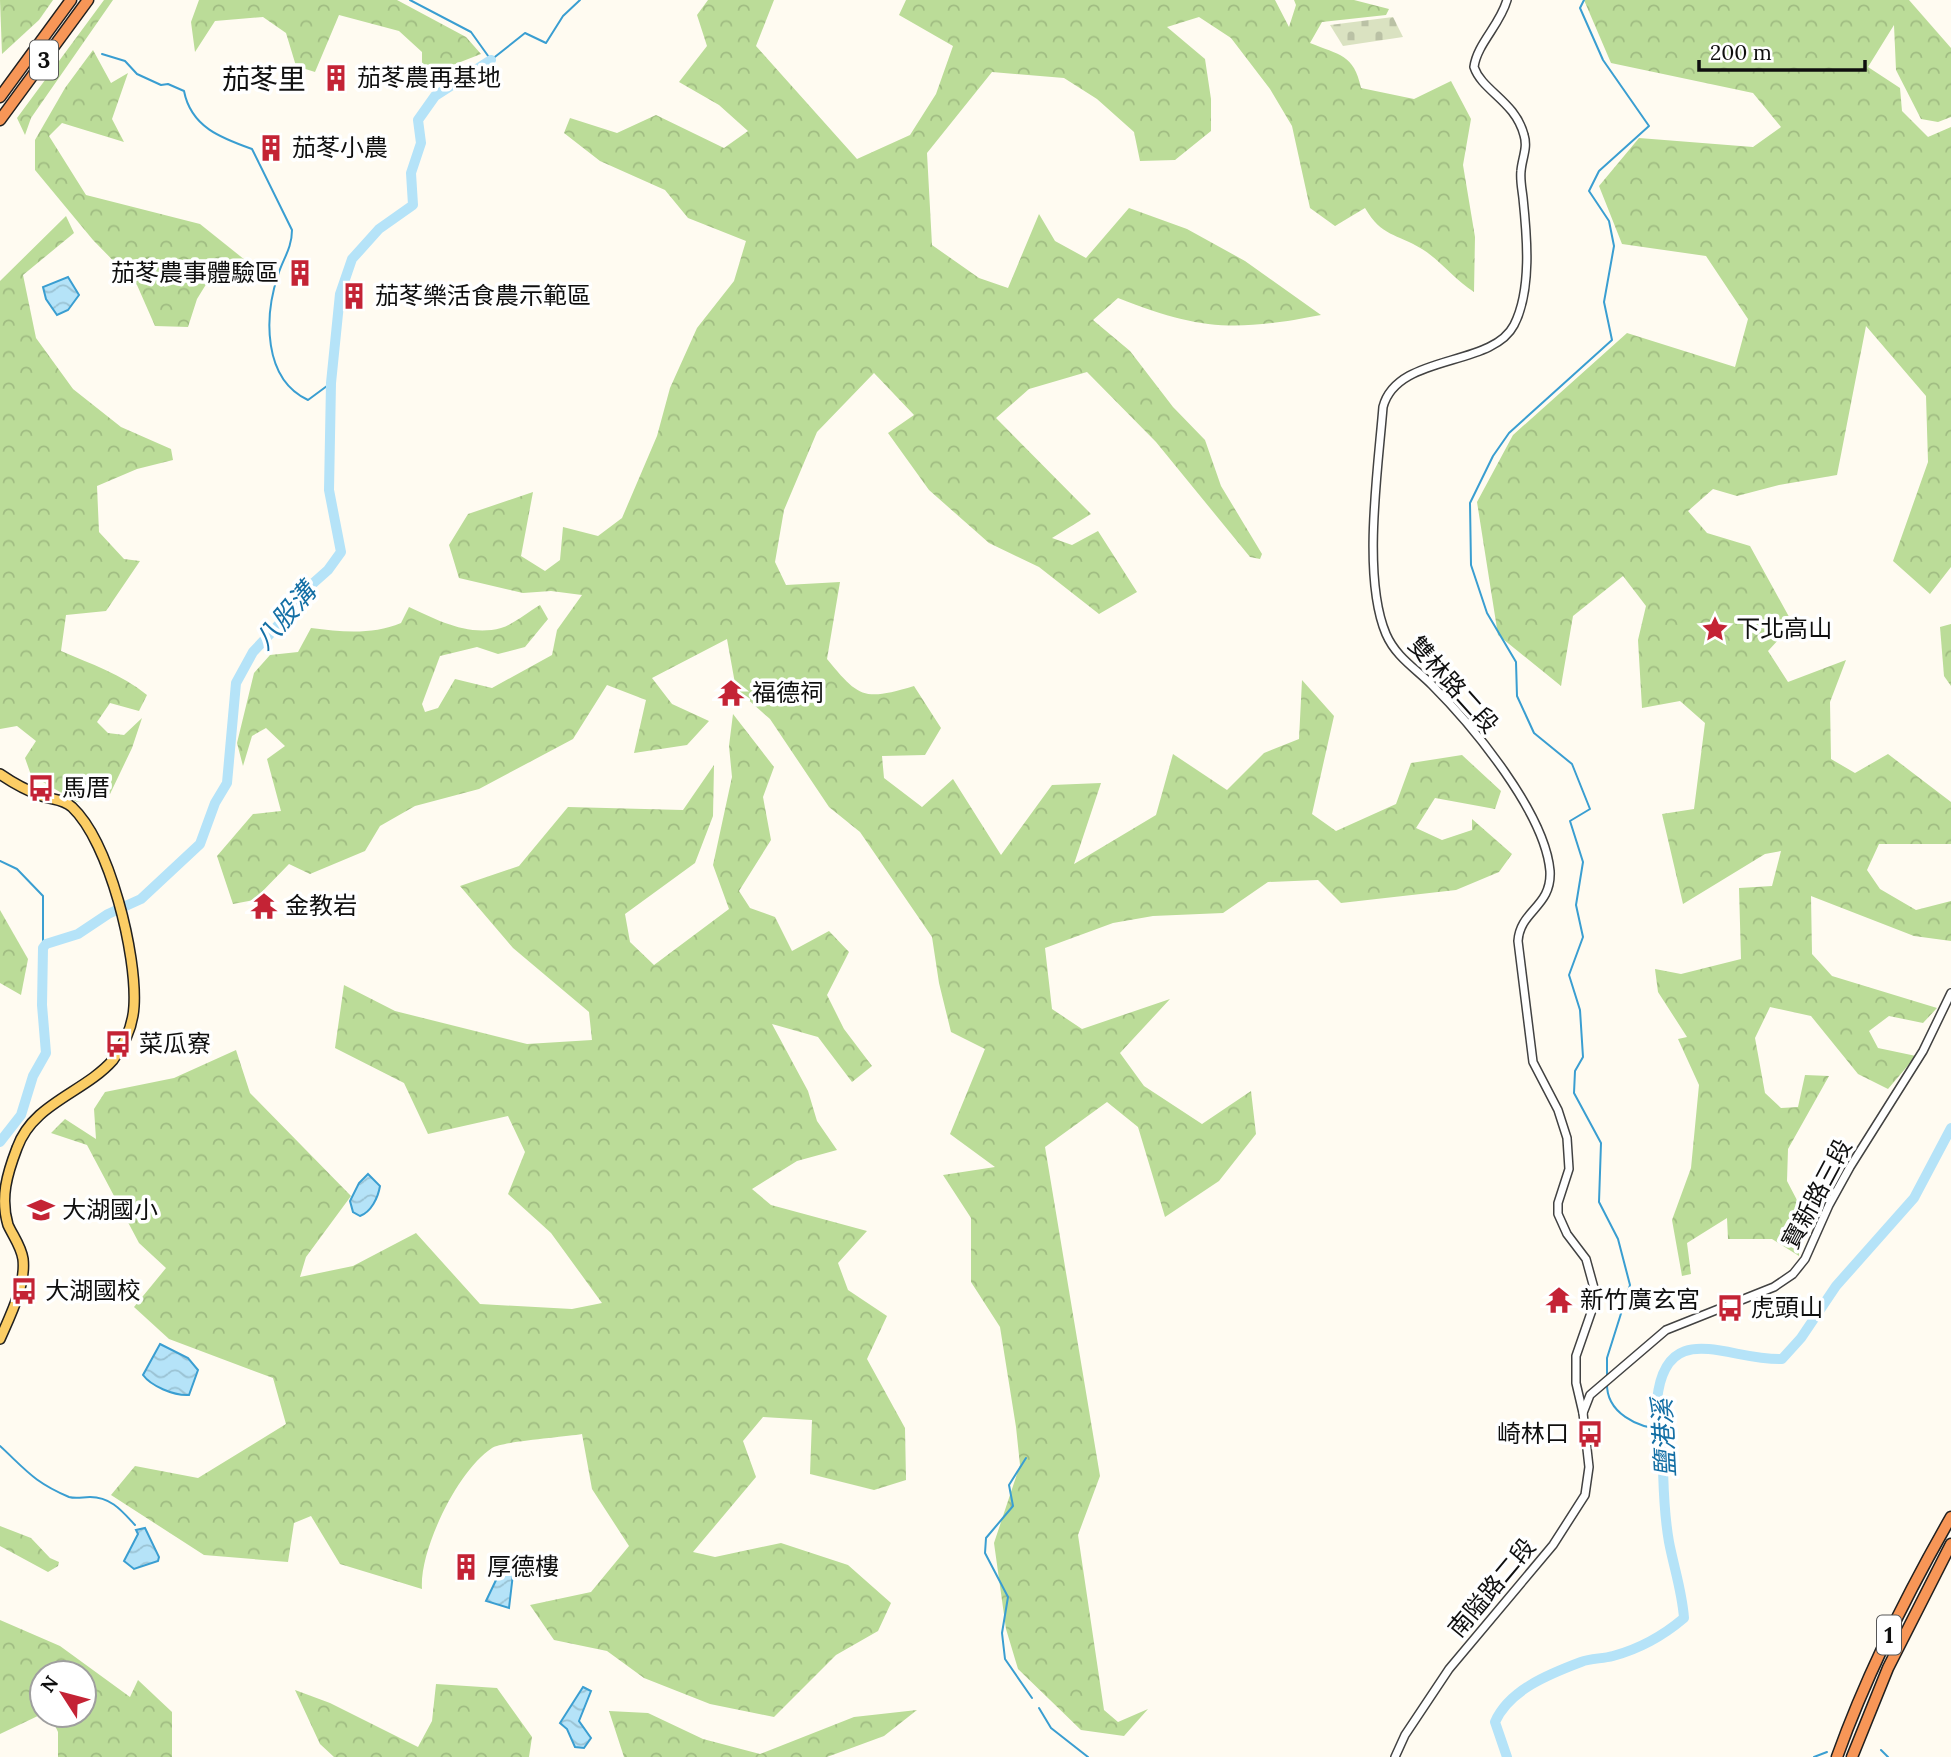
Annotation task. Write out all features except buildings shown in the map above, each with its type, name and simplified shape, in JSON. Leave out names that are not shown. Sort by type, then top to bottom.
[{"type":"highway","name":"3","points":[[0,97],[71,0]]},
{"type":"highway","name":"3","points":[[0,120],[88,0]]},
{"type":"highway","name":"1","points":[[1837,1757],[1900,1610],[1951,1517]]},
{"type":"highway","name":"1","points":[[1852,1757],[1888,1668],[1951,1544]]},
{"type":"main road","points":[[0,774],[72,808],[106,866],[120,902],[133,983],[134,1008],[131,1026],[113,1059],[97,1075],[34,1120],[18,1144],[4,1184],[3,1208],[23,1256],[24,1272],[0,1339]]},
{"type":"street","name":"雙林路二段","points":[[1507,0],[1498,24],[1475,58],[1474,67],[1513,111],[1526,142],[1520,174],[1525,242],[1521,307],[1514,326],[1500,341],[1399,383],[1388,394],[1383,407],[1373,563],[1384,628],[1393,647],[1433,686],[1513,783],[1544,844],[1549,867],[1549,888],[1543,902],[1524,922],[1518,941],[1533,1062],[1558,1110],[1567,1138],[1569,1168],[1558,1203],[1558,1214],[1567,1234],[1589,1266],[1594,1289],[1592,1310],[1576,1356],[1576,1383],[1583,1413]]},
{"type":"street","name":"寶新路三段","points":[[1583,1413],[1596,1389],[1666,1330],[1774,1287],[1793,1274],[1805,1259],[1829,1205],[1850,1167],[1912,1072],[1951,993]]},
{"type":"street","name":"南隘路二段","points":[[1395,1757],[1405,1735],[1449,1668],[1572,1519],[1589,1481],[1583,1413]]},
{"type":"green space","points":[[0,0],[53,0],[39,20],[2,54]]},
{"type":"green space","points":[[104,0],[113,0],[31,118],[25,135],[17,118]]},
{"type":"green space","points":[[199,0],[397,0],[466,37],[481,54],[422,77],[422,52],[399,31],[339,15],[315,72],[296,66],[286,33],[263,17],[215,21],[195,52],[191,22]]},
{"type":"green space","points":[[708,0],[774,0],[756,46],[857,159],[910,135],[936,94],[953,46],[899,15],[906,0],[1275,0],[1289,27],[1296,5],[1294,0],[1354,0],[1389,9],[1386,15],[1322,22],[1310,43],[1344,57],[1354,68],[1361,88],[1414,99],[1451,81],[1471,119],[1463,165],[1475,237],[1474,292],[1422,249],[1377,224],[1365,208],[1335,226],[1310,208],[1292,126],[1270,89],[1231,38],[1199,17],[1167,27],[1205,59],[1211,99],[1211,131],[1175,160],[1140,161],[1134,132],[1097,99],[1064,78],[992,72],[927,153],[932,245],[979,278],[1008,288],[1039,214],[1055,241],[1086,258],[1129,208],[1187,229],[1245,261],[1321,315],[1264,324],[1217,325],[1172,317],[1118,298],[1093,320],[1130,351],[1173,407],[1205,440],[1221,486],[1262,554],[1260,559],[1250,557],[1156,442],[1087,372],[1029,389],[996,418],[1091,514],[1052,538],[1072,545],[1098,531],[1137,592],[1099,614],[1039,567],[989,543],[929,490],[888,433],[914,415],[874,373],[817,432],[784,510],[775,562],[786,585],[840,582],[827,659],[847,682],[864,693],[884,694],[914,686],[941,728],[925,755],[882,756],[884,778],[922,807],[953,779],[1001,855],[1052,785],[1101,783],[1074,864],[1156,815],[1173,754],[1227,790],[1264,753],[1299,739],[1302,680],[1334,716],[1312,814],[1336,831],[1396,804],[1411,763],[1462,755],[1501,791],[1495,809],[1435,798],[1416,828],[1442,840],[1472,830],[1472,819],[1512,854],[1499,872],[1456,890],[1341,903],[1318,880],[1268,882],[1223,913],[1153,916],[1113,923],[1045,948],[1052,1009],[1082,1029],[1170,999],[1120,1053],[1144,1086],[1202,1124],[1251,1091],[1256,1134],[1219,1181],[1165,1217],[1138,1127],[1107,1102],[1045,1147],[1100,1476],[1078,1535],[1104,1710],[1118,1722],[1148,1709],[1124,1736],[1081,1730],[1018,1669],[1006,1629],[994,1543],[1020,1465],[1016,1427],[1000,1327],[971,1282],[971,1218],[943,1175],[995,1167],[950,1134],[985,1049],[951,1032],[939,983],[932,937],[860,832],[829,807],[770,719],[736,689],[727,639],[652,678],[672,704],[709,721],[687,745],[634,753],[646,700],[607,685],[573,739],[479,789],[415,806],[380,826],[365,851],[310,874],[289,864],[254,900],[233,904],[217,856],[253,814],[281,811],[267,759],[285,746],[266,728],[252,736],[243,766],[237,743],[254,673],[270,655],[298,652],[311,628],[368,631],[390,627],[401,623],[409,607],[454,626],[489,630],[511,624],[540,605],[548,619],[525,647],[498,654],[477,647],[440,656],[422,704],[425,712],[438,708],[455,679],[492,688],[552,655],[557,630],[582,595],[551,591],[523,593],[459,578],[449,545],[468,514],[533,492],[521,556],[545,571],[560,560],[563,527],[598,536],[622,518],[657,436],[670,388],[697,328],[734,281],[746,241],[688,218],[665,190],[600,161],[564,133],[570,118],[617,133],[656,115],[724,148],[748,131],[719,105],[679,82],[707,46],[697,15]]},
{"type":"green space","points":[[1584,0],[1909,0],[1951,48],[1951,117],[1938,122],[1921,119],[1896,70],[1894,25],[1868,67],[1900,88],[1902,111],[1928,137],[1951,127],[1951,567],[1930,594],[1893,561],[1928,462],[1926,396],[1866,326],[1837,475],[1779,485],[1737,496],[1713,489],[1688,511],[1707,533],[1750,546],[1793,624],[1768,651],[1788,682],[1846,660],[1830,702],[1831,759],[1855,773],[1888,754],[1951,802],[1951,844],[1879,844],[1867,870],[1880,889],[1916,910],[1951,901],[1951,941],[1914,936],[1811,896],[1812,954],[1832,976],[1937,1008],[1923,1023],[1889,1016],[1869,1031],[1878,1048],[1916,1056],[1888,1089],[1858,1074],[1811,1016],[1770,1007],[1755,1038],[1765,1093],[1781,1108],[1798,1107],[1805,1075],[1829,1076],[1788,1149],[1787,1181],[1799,1204],[1799,1256],[1772,1239],[1728,1239],[1727,1218],[1687,1243],[1691,1274],[1682,1276],[1672,1220],[1691,1168],[1699,1085],[1678,1039],[1687,1037],[1658,992],[1655,969],[1681,974],[1741,959],[1739,888],[1772,886],[1781,851],[1765,854],[1683,904],[1662,814],[1694,809],[1705,723],[1680,701],[1642,708],[1638,640],[1646,606],[1623,576],[1573,616],[1561,686],[1498,635],[1477,502],[1513,435],[1627,333],[1735,367],[1748,319],[1706,256],[1622,244],[1599,186],[1639,138],[1753,147],[1781,127],[1753,93],[1611,63]]},
{"type":"green space","points":[[1393,17],[1403,37],[1343,46],[1330,25]]},
{"type":"green space","points":[[93,50],[111,83],[128,73],[112,119],[124,142],[62,123],[49,136],[86,195],[200,224],[245,260],[213,273],[197,299],[188,327],[155,326],[137,285],[93,240],[35,170],[35,140],[65,88]]},
{"type":"green space","points":[[66,216],[74,233],[23,275],[36,338],[73,389],[121,427],[171,449],[173,460],[137,469],[97,486],[99,532],[124,559],[140,561],[106,611],[66,615],[61,651],[116,675],[147,695],[139,711],[110,703],[97,722],[108,733],[124,735],[142,718],[132,748],[110,794],[77,802],[31,775],[25,758],[36,741],[17,726],[0,729],[0,281]]},
{"type":"green space","points":[[1951,624],[1951,686],[1944,676],[1940,627]]},
{"type":"green space","points":[[733,714],[774,767],[763,797],[771,840],[739,891],[750,908],[775,917],[792,951],[829,931],[849,952],[827,995],[844,1029],[872,1066],[852,1082],[818,1037],[772,1024],[808,1091],[817,1121],[837,1150],[797,1161],[752,1189],[771,1205],[867,1231],[838,1263],[848,1290],[887,1316],[867,1359],[905,1428],[906,1480],[874,1490],[810,1474],[812,1420],[763,1417],[743,1441],[756,1477],[693,1552],[715,1557],[781,1543],[848,1565],[891,1603],[878,1631],[836,1655],[774,1717],[710,1704],[644,1678],[607,1651],[554,1640],[530,1605],[591,1592],[629,1546],[592,1489],[582,1434],[499,1446],[492,1448],[479,1459],[466,1474],[443,1512],[427,1554],[422,1589],[340,1564],[311,1516],[294,1523],[288,1562],[204,1555],[111,1495],[135,1466],[198,1478],[286,1424],[273,1378],[169,1339],[134,1307],[166,1268],[139,1243],[87,1145],[51,1133],[65,1119],[96,1139],[94,1109],[105,1092],[174,1078],[236,1050],[250,1093],[351,1196],[306,1257],[300,1277],[353,1266],[416,1233],[480,1304],[572,1309],[602,1303],[551,1233],[508,1194],[525,1152],[508,1116],[428,1134],[404,1083],[335,1048],[344,985],[395,1011],[527,1044],[592,1040],[589,1012],[513,948],[460,886],[519,866],[568,807],[683,810],[714,765],[713,816],[695,863],[625,914],[630,942],[654,965],[729,909],[713,865],[732,777],[729,746]]},
{"type":"green space","points":[[0,910],[28,959],[21,995],[0,983]]},
{"type":"green space","points":[[0,1526],[31,1538],[50,1558],[59,1562],[58,1566],[48,1572],[0,1546]]},
{"type":"green space","points":[[0,1620],[60,1646],[78,1659],[28,1659],[28,1721],[0,1734]]},
{"type":"green space","points":[[98,1674],[130,1697],[138,1680],[172,1712],[172,1757],[58,1757],[57,1729],[98,1729]]},
{"type":"green space","points":[[436,1684],[497,1688],[532,1737],[529,1757],[334,1757],[320,1744],[295,1690],[330,1703],[418,1747],[432,1721]]},
{"type":"green space","points":[[917,1710],[884,1736],[827,1757],[624,1757],[609,1711],[648,1713],[703,1739],[760,1754],[854,1717]]},
{"type":"water","points":[[68,277],[79,295],[68,310],[57,315],[46,299],[43,287]]},
{"type":"water","points":[[368,1174],[380,1186],[373,1204],[360,1216],[353,1212],[350,1201],[359,1183]]},
{"type":"water","points":[[160,1344],[188,1358],[198,1370],[189,1395],[163,1389],[143,1375]]},
{"type":"water","points":[[145,1528],[159,1557],[158,1561],[134,1569],[124,1561],[138,1534],[136,1530]]},
{"type":"water","points":[[508,1555],[515,1557],[509,1608],[486,1601]]},
{"type":"water","points":[[583,1687],[591,1691],[579,1721],[591,1738],[584,1748],[575,1747],[567,1729],[560,1723]]},
{"type":"waterway","points":[[410,0],[471,32],[491,60],[525,33],[546,43],[563,16],[580,0]]},
{"type":"waterway","points":[[1584,0],[1580,8],[1603,60],[1649,126],[1599,171],[1589,191],[1609,221],[1614,246],[1604,302],[1612,340],[1509,433],[1493,456],[1470,503],[1471,565],[1487,613],[1516,662],[1517,696],[1534,733],[1572,764],[1590,809],[1570,821],[1583,862],[1576,905],[1583,937],[1569,975],[1580,1010],[1583,1057],[1575,1071],[1574,1093],[1601,1143],[1599,1202],[1618,1239],[1630,1285],[1607,1358],[1607,1378]]},
{"type":"waterway","points":[[102,54],[125,61],[137,74],[161,85],[168,84],[184,91],[193,114],[200,122],[219,135],[252,149],[292,230],[291,242],[278,275],[270,309],[269,327],[275,362],[282,378],[308,400],[331,383]]},
{"type":"waterway","name":"八股溝","points":[[0,1142],[21,1115],[33,1076],[46,1053],[42,1005],[43,948],[46,944],[78,934],[108,914],[141,899],[200,844],[215,803],[227,783],[236,683],[253,652],[283,620],[301,594],[328,570],[341,552],[329,490],[331,383],[340,294],[352,259],[379,229],[413,205],[411,173],[421,143],[418,120],[435,96],[491,60]]},
{"type":"waterway","points":[[0,861],[17,869],[43,896],[43,948]]},
{"type":"waterway","name":"鹽港溪","points":[[1507,1757],[1495,1722],[1501,1711],[1520,1692],[1531,1684],[1569,1667],[1623,1653],[1642,1645],[1660,1636],[1684,1618],[1665,1512],[1665,1410],[1657,1400],[1663,1374],[1673,1358],[1686,1351],[1703,1349],[1782,1359],[1801,1338],[1836,1286],[1914,1198],[1951,1128]]},
{"type":"waterway","points":[[1607,1383],[1612,1403],[1625,1417],[1644,1426],[1663,1429]]},
{"type":"waterway","points":[[0,1446],[47,1486],[69,1497],[104,1499],[116,1506],[135,1525]]},
{"type":"waterway","points":[[1026,1458],[1009,1485],[1013,1506],[986,1538],[985,1553],[1008,1597],[1002,1633],[1005,1659],[1032,1698]]},
{"type":"waterway","points":[[1039,1708],[1051,1728],[1088,1757]]},
{"type":"waterway","points":[[1881,1750],[1888,1757]]},
{"type":"waterway","points":[[1814,1757],[1827,1752]]},
{"type":"place","name":"茄苳農再基地","points":[[336,78]]},
{"type":"place","name":"茄苳小農","points":[[271,148]]},
{"type":"place","name":"茄苳農事體驗區","points":[[300,273]]},
{"type":"place","name":"茄苳樂活食農示範區","points":[[354,296]]},
{"type":"place","name":"下北高山","points":[[1715,629]]},
{"type":"place","name":"福德祠","points":[[731,693]]},
{"type":"place","name":"馬厝","points":[[41,788]]},
{"type":"place","name":"金教岩","points":[[264,906]]},
{"type":"place","name":"菜瓜寮","points":[[118,1044]]},
{"type":"place","name":"大湖國小","points":[[41,1210]]},
{"type":"place","name":"大湖國校","points":[[24,1291]]},
{"type":"place","name":"新竹廣玄宮","points":[[1559,1300]]},
{"type":"place","name":"虎頭山","points":[[1730,1308]]},
{"type":"place","name":"崎林口","points":[[1590,1434]]},
{"type":"place","name":"厚德樓","points":[[466,1567]]},
{"type":"district","name":"茄苳里","points":[[264,79]]}]
